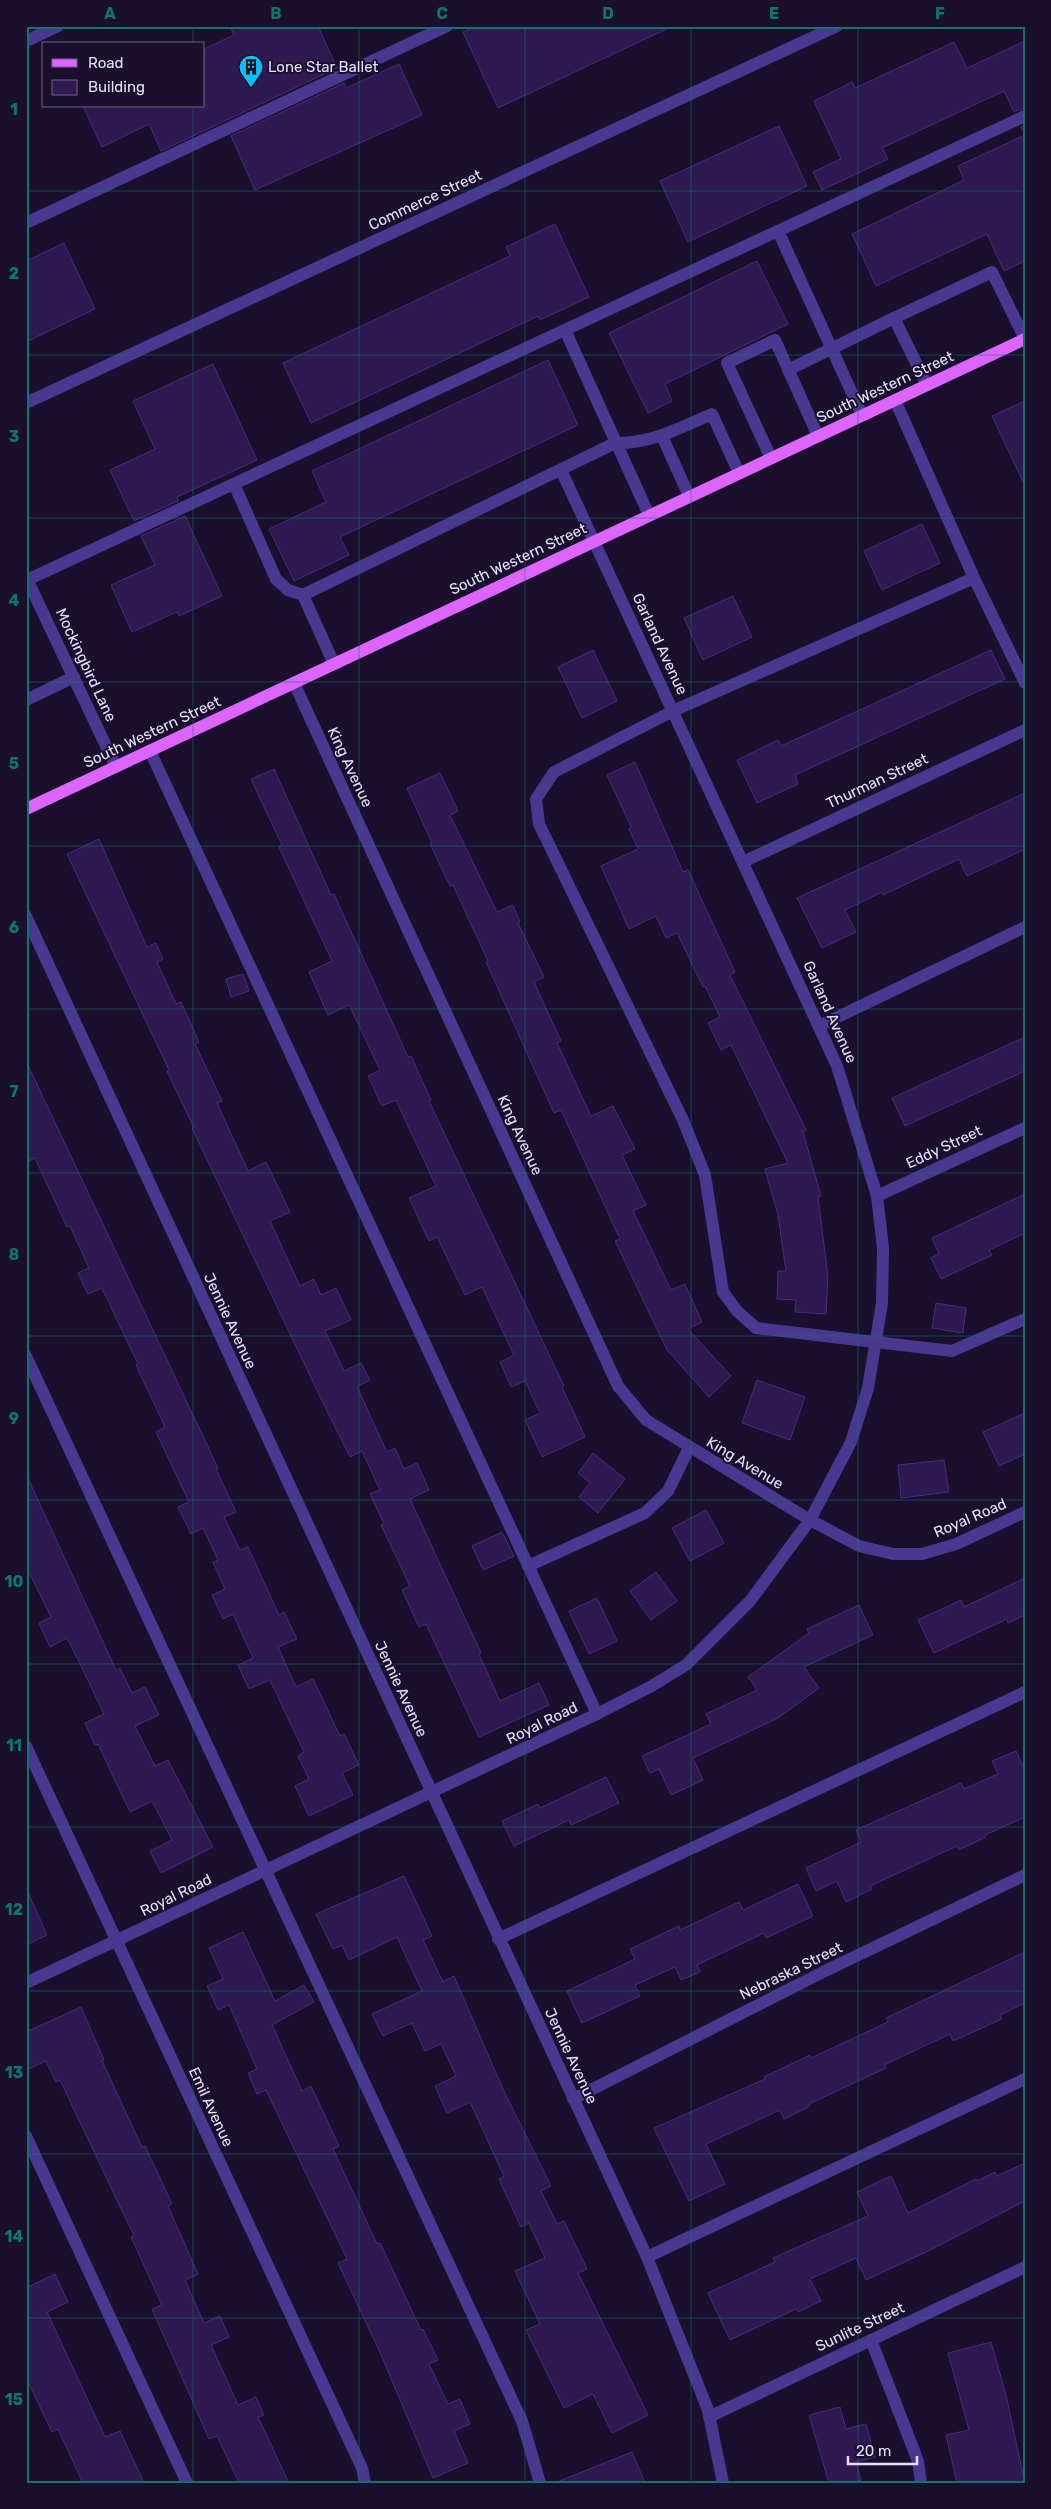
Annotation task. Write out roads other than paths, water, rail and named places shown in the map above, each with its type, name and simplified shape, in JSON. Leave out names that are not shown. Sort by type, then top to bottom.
[{"type":"main road","name":"South Western Street","points":[[26,809],[594,540],[1025,339]]},
{"type":"street","points":[[26,41],[58,26]]},
{"type":"street","points":[[26,223],[447,26]]},
{"type":"street","name":"Commerce Street","points":[[26,404],[837,26]]},
{"type":"street","points":[[27,578],[234,484],[1025,116]]},
{"type":"street","points":[[778,231],[862,416]]},
{"type":"street","points":[[788,370],[992,272],[1025,339]]},
{"type":"street","points":[[894,318],[927,385]]},
{"type":"street","points":[[565,330],[649,515]]},
{"type":"street","points":[[771,458],[728,363],[775,340],[818,436]]},
{"type":"street","points":[[895,400],[974,578],[1025,683]]},
{"type":"street","points":[[303,596],[616,444],[634,444],[662,436],[712,414],[739,473]]},
{"type":"street","points":[[662,436],[689,496]]},
{"type":"street","name":"Garland Avenue","points":[[561,470],[837,1066],[877,1196],[883,1248],[882,1303],[868,1388],[851,1442],[810,1520]]},
{"type":"street","points":[[234,484],[276,579],[288,590],[303,596],[334,664]]},
{"type":"street","name":"Mockingbird Lane","points":[[27,578],[116,767]]},
{"type":"street","points":[[974,578],[673,711],[554,772],[536,799],[539,824],[683,1120],[705,1175],[723,1292],[737,1311],[756,1328],[952,1352],[1025,1319]]},
{"type":"street","points":[[26,700],[74,677]]},
{"type":"street","name":"King Avenue","points":[[294,683],[618,1386],[646,1420],[689,1448],[810,1520]]},
{"type":"street","name":"Thurman Street","points":[[743,862],[1025,730]]},
{"type":"street","points":[[150,751],[598,1714]]},
{"type":"street","name":"Jennie Avenue","points":[[26,916],[498,1939],[647,2257],[709,2417],[723,2483]]},
{"type":"street","points":[[818,1026],[1025,927]]},
{"type":"street","name":"Eddy Street","points":[[877,1196],[1025,1128]]},
{"type":"street","points":[[26,1356],[522,2421],[540,2483]]},
{"type":"street","points":[[528,1566],[645,1513],[668,1491],[689,1448]]},
{"type":"street","name":"Royal Road","points":[[26,1983],[431,1794],[650,1688],[686,1665],[750,1601],[810,1520],[859,1546],[893,1554],[922,1554],[956,1544],[1025,1512]]},
{"type":"street","points":[[498,1939],[1025,1692]]},
{"type":"street","name":"Emil Avenue","points":[[26,1746],[362,2468],[365,2483]]},
{"type":"street","name":"Nebraska Street","points":[[574,2099],[825,1971],[1025,1875]]},
{"type":"street","points":[[647,2257],[1025,2079]]},
{"type":"street","points":[[26,2136],[187,2483]]},
{"type":"street","name":"Sunlite Street","points":[[709,2417],[1025,2268]]},
{"type":"street","points":[[871,2340],[918,2461],[921,2483]]},
{"type":"place","name":"Lone Star Ballet","points":[[251,88]]}]
